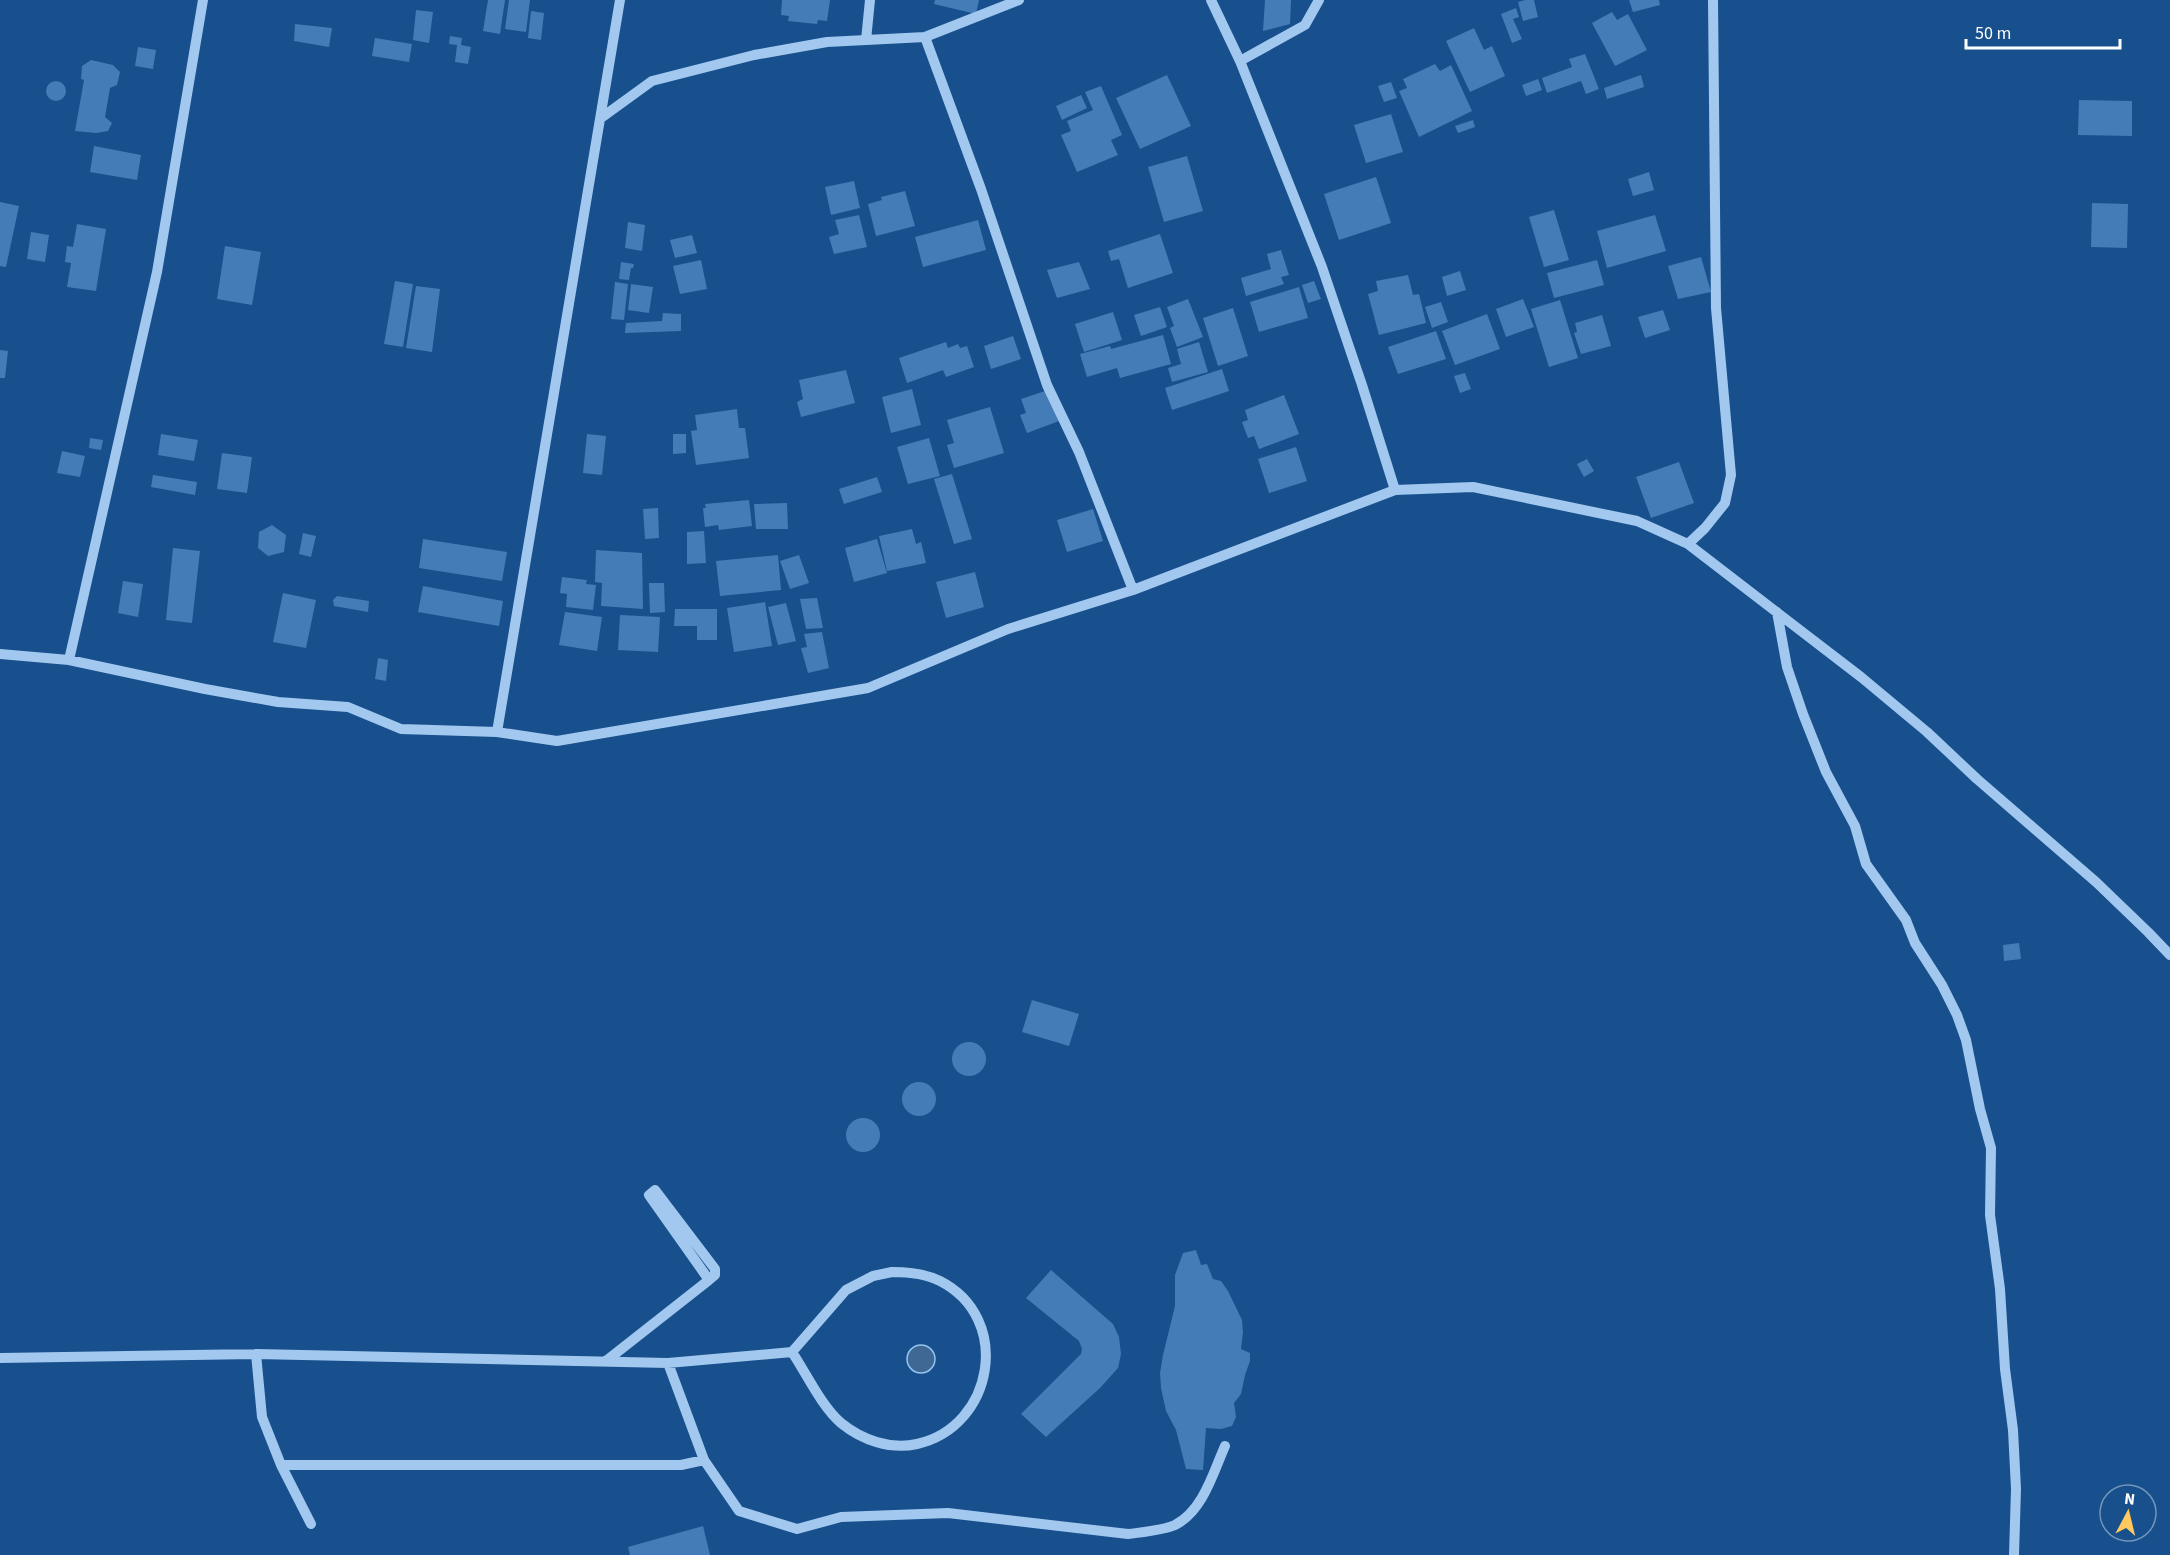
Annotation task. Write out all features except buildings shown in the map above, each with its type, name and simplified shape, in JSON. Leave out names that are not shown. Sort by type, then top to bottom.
[{"type":"street","points":[[69,660],[157,272],[203,0]]},
{"type":"street","points":[[497,732],[620,0]]},
{"type":"street","points":[[866,40],[870,0]]},
{"type":"street","points":[[601,118],[652,81],[754,55],[827,42],[924,37],[1019,0]]},
{"type":"street","points":[[1211,0],[1240,61],[1322,267],[1395,490]]},
{"type":"street","points":[[1240,61],[1305,25],[1319,0]]},
{"type":"street","points":[[1688,544],[1705,528],[1725,503],[1731,476],[1716,308],[1713,0]]},
{"type":"street","points":[[924,37],[981,189],[1047,385],[1078,452],[1133,590]]},
{"type":"street","points":[[0,654],[69,660],[278,702],[348,707],[401,729],[497,732],[557,741],[868,688],[1008,629],[1133,590],[1395,490],[1473,487],[1637,521],[1688,544],[1861,677],[1927,732],[1977,779],[2096,882],[2170,955]]},
{"type":"street","points":[[1777,612],[1787,667],[1803,714],[1826,772],[1855,826],[1866,864],[1906,920],[1915,943],[1942,985],[1966,1040],[1980,1109],[1991,1148],[1990,1215],[2000,1289],[2005,1369],[2013,1430],[2016,1489],[2014,1555]]},
{"type":"street","points":[[606,1361],[709,1280],[715,1275],[715,1269],[656,1190],[649,1195],[709,1280]]},
{"type":"street","points":[[0,1358],[256,1354],[668,1363],[792,1352],[846,1290],[873,1276],[892,1272],[909,1272],[939,1281],[954,1290],[966,1302],[982,1332],[986,1348],[986,1366],[977,1398],[957,1425],[927,1442],[909,1446],[891,1446],[861,1437],[840,1422],[828,1408],[792,1352]]},
{"type":"street","points":[[256,1354],[262,1417],[281,1465],[311,1524]]},
{"type":"street","points":[[668,1363],[704,1460],[739,1511],[797,1529],[841,1517],[948,1513],[1128,1534],[1174,1526],[1187,1518],[1198,1505],[1225,1446]]},
{"type":"street","points":[[281,1465],[681,1466],[704,1460]]},
{"type":"water","points":[[921,1345],[931,1349],[935,1359],[931,1369],[921,1373],[911,1369],[907,1359],[911,1349]]}]
